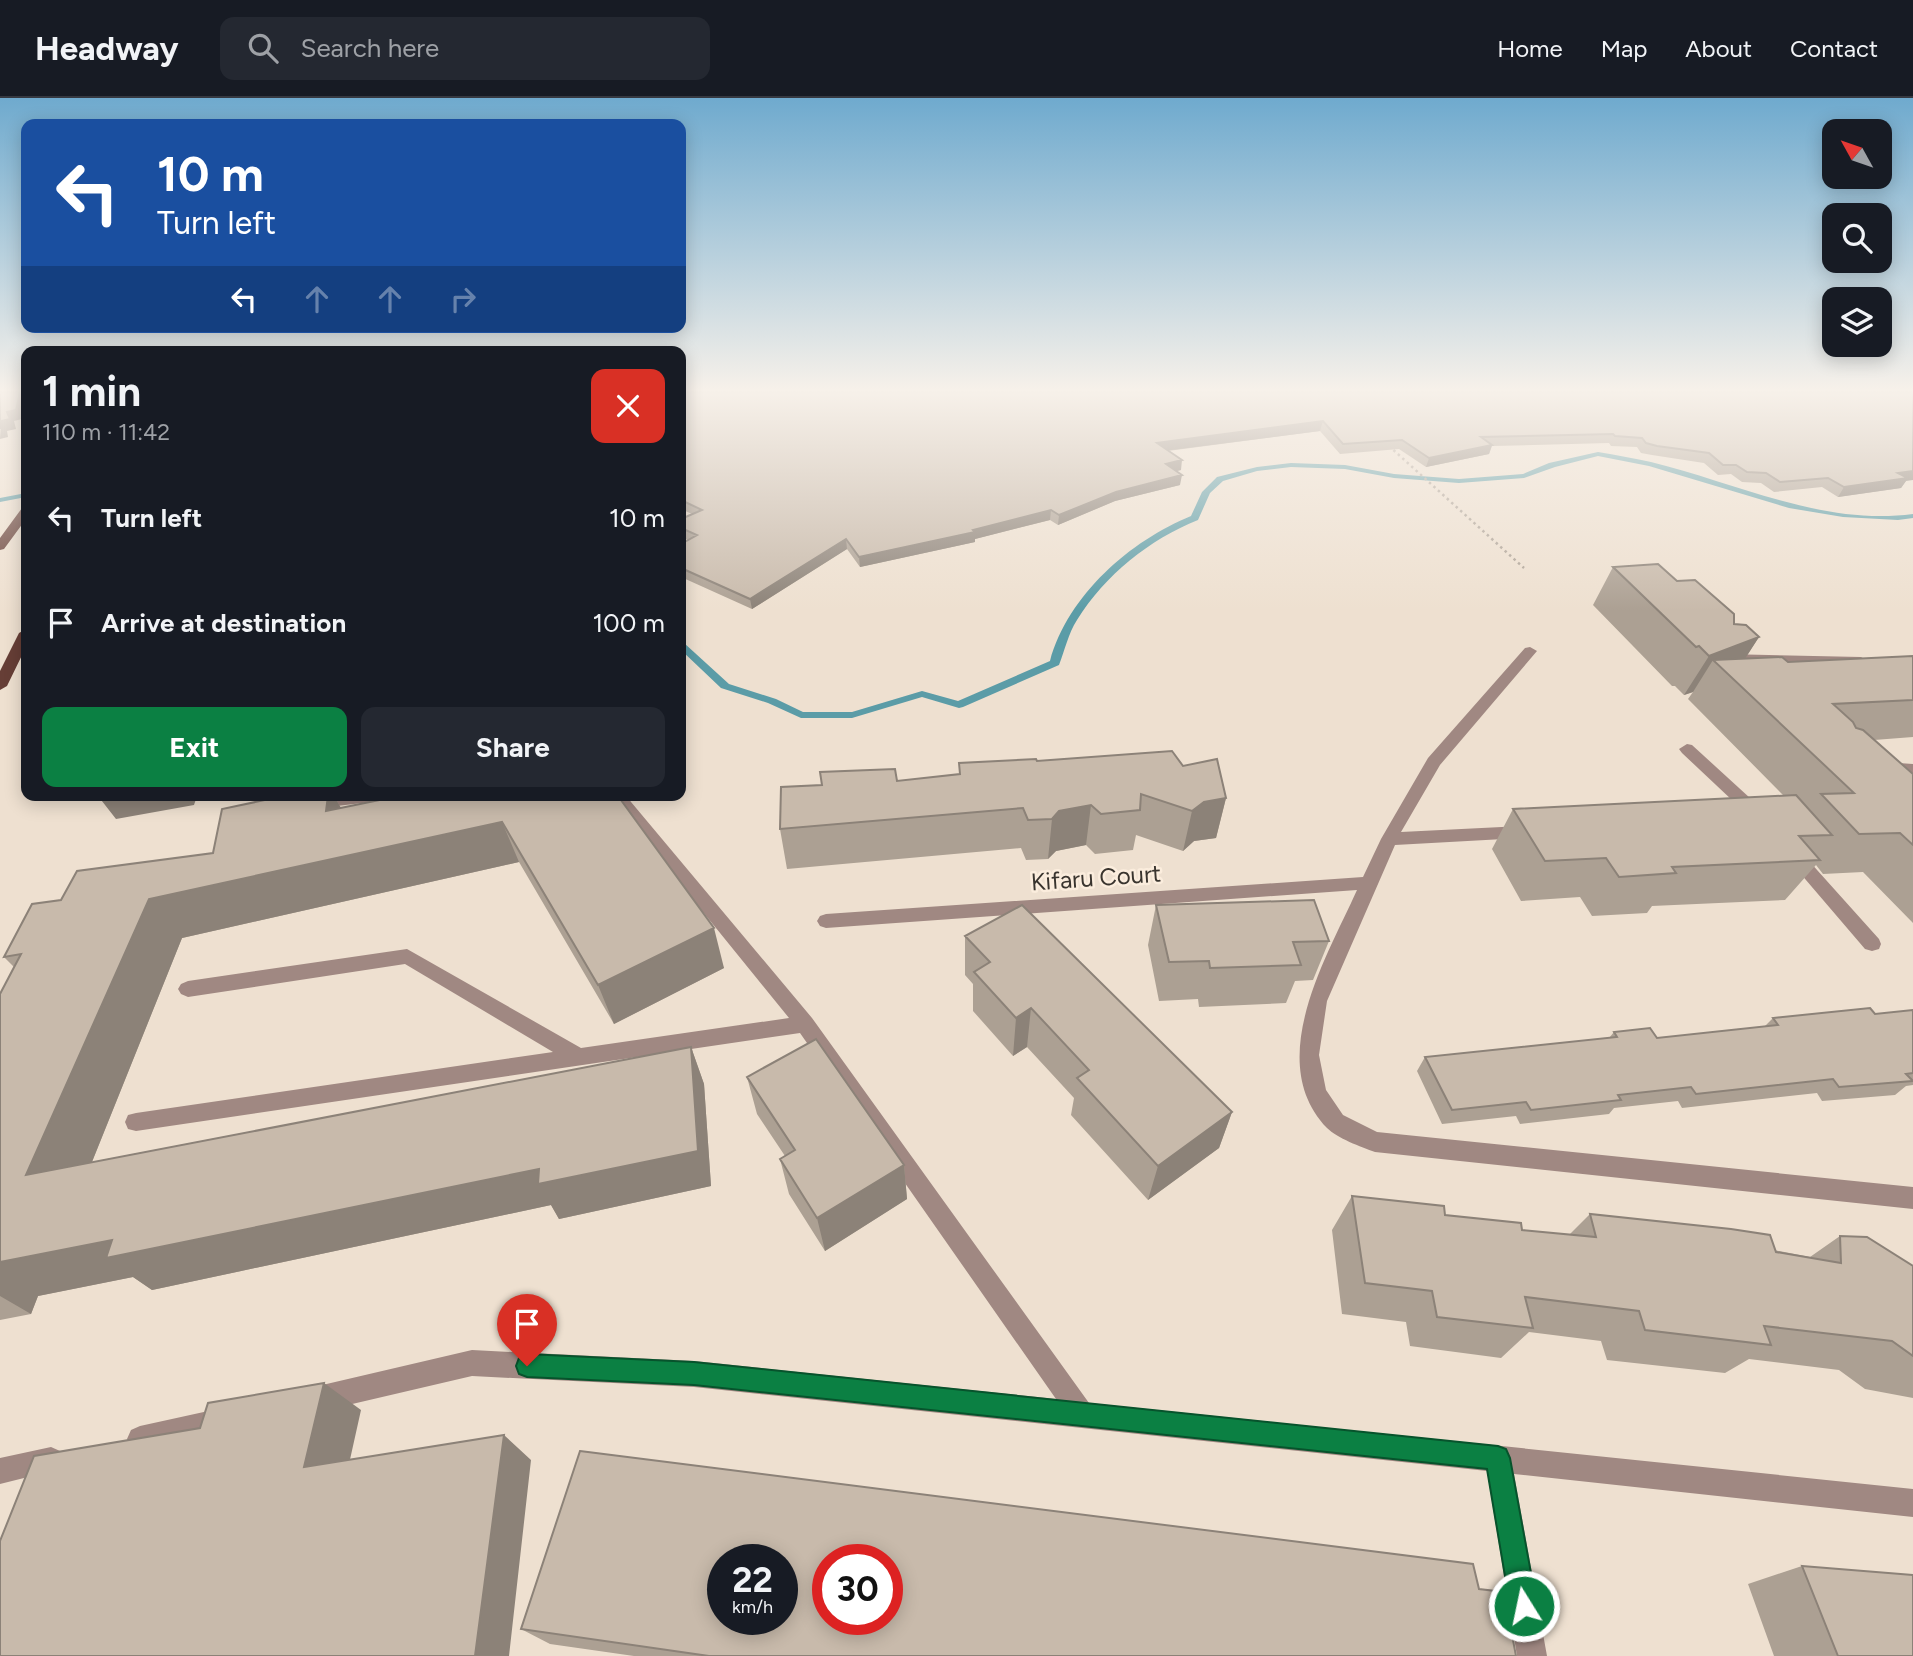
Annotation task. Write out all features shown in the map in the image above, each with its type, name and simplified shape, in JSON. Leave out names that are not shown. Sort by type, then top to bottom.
[{"type":"main road","points":[[0,546],[21,518]]},
{"type":"main road","points":[[0,686],[21,643]]},
{"type":"street","points":[[1530,651],[1434,762],[1389,839],[1317,1001],[1308,1055],[1316,1093],[1335,1122],[1374,1142],[1913,1198]]},
{"type":"street","points":[[1716,658],[1801,658],[1877,662]]},
{"type":"street","points":[[1687,749],[1764,821],[1736,822]]},
{"type":"street","points":[[1872,766],[1913,769]]},
{"type":"street","points":[[292,801],[302,804],[328,801]]},
{"type":"street","points":[[621,801],[805,1024],[1082,1415]]},
{"type":"street","points":[[1389,839],[1541,831]]},
{"type":"street","points":[[1782,841],[1872,944]]},
{"type":"street","name":"Kifaru Court","points":[[826,921],[1369,883]]},
{"type":"street","points":[[188,989],[407,956],[578,1057]]},
{"type":"street","points":[[136,1122],[805,1024]]},
{"type":"street","points":[[297,1404],[472,1363],[694,1374],[1913,1503]]},
{"type":"street","points":[[121,1444],[243,1416]]},
{"type":"street","points":[[0,1471],[81,1453]]},
{"type":"street","points":[[1498,1458],[1532,1656]]},
{"type":"path","points":[[1411,465],[1524,568]]},
{"type":"building","points":[[686,465],[1167,465],[1182,475],[1116,492],[1059,515],[1051,510],[973,530],[975,532],[859,557],[846,539],[750,599],[686,570],[686,541],[697,535],[686,530],[686,517],[702,510],[686,502]]},
{"type":"building","points":[[1723,465],[1913,465],[1913,471],[1898,473],[1908,478],[1844,487],[1828,478],[1780,482],[1766,473],[1747,472],[1736,465]]},
{"type":"building","points":[[1658,564],[1677,581],[1695,580],[1734,614],[1734,624],[1746,625],[1759,637],[1709,656],[1699,646],[1696,647],[1613,567]]},
{"type":"building","points":[[1913,656],[1913,700],[1833,704],[1856,728],[1863,730],[1913,774],[1913,845],[1900,833],[1859,834],[1821,794],[1854,793],[1713,660],[1782,657],[1788,662]]},
{"type":"building","points":[[1172,751],[1183,766],[1217,759],[1226,798],[1204,802],[1192,811],[1141,794],[1140,810],[1101,814],[1091,805],[1059,811],[1052,819],[1028,820],[1023,808],[780,829],[781,787],[822,785],[820,772],[895,769],[897,781],[960,774],[959,763],[1037,761]]},
{"type":"building","points":[[1796,795],[1832,835],[1799,836],[1820,860],[1672,867],[1676,873],[1619,877],[1606,858],[1545,861],[1513,809]]},
{"type":"building","points":[[260,801],[327,801],[326,811],[375,801],[622,801],[714,928],[598,985],[502,822],[149,899],[26,1175],[691,1047],[698,1151],[538,1184],[539,1169],[106,1258],[112,1240],[0,1262],[0,994],[21,954],[4,957],[32,904],[61,900],[77,871],[213,853],[222,809]]},
{"type":"building","points":[[1314,900],[1329,941],[1293,942],[1301,965],[1210,968],[1209,961],[1169,962],[1156,905]]},
{"type":"building","points":[[1022,905],[1232,1112],[1158,1166],[1077,1078],[1089,1070],[1031,1008],[1016,1018],[974,972],[990,962],[965,936]]},
{"type":"building","points":[[1870,1008],[1875,1014],[1913,1010],[1913,1073],[1906,1074],[1913,1081],[1839,1087],[1833,1079],[1696,1094],[1691,1087],[1618,1095],[1621,1100],[1531,1110],[1526,1102],[1452,1110],[1425,1057],[1617,1037],[1614,1032],[1650,1028],[1657,1038],[1778,1025],[1773,1018]]},
{"type":"building","points":[[816,1039],[904,1165],[817,1218],[780,1159],[795,1150],[747,1077]]},
{"type":"building","points":[[1352,1196],[1444,1206],[1445,1215],[1521,1223],[1522,1230],[1596,1237],[1590,1214],[1731,1229],[1770,1235],[1776,1252],[1841,1263],[1840,1236],[1867,1237],[1913,1266],[1913,1356],[1892,1341],[1764,1326],[1771,1345],[1645,1330],[1639,1311],[1525,1297],[1533,1328],[1437,1317],[1432,1291],[1365,1283]]},
{"type":"building","points":[[324,1383],[304,1467],[504,1435],[475,1656],[0,1656],[0,1541],[34,1456],[200,1428],[208,1403]]},
{"type":"building","points":[[580,1451],[1473,1564],[1479,1589],[1504,1592],[1516,1656],[709,1656],[521,1629]]},
{"type":"building","points":[[1802,1566],[1913,1575],[1913,1656],[1838,1656]]},
{"type":"waterway","points":[[686,650],[725,686],[772,701],[801,715],[852,715],[922,694],[959,705],[1055,663],[1060,642],[1088,598],[1130,556],[1175,526],[1195,518],[1206,492],[1220,479],[1257,469],[1291,465],[1345,467],[1394,476],[1459,481],[1524,476],[1553,465]]},
{"type":"waterway","points":[[1652,465],[1789,506],[1843,515],[1898,518],[1913,516]]},
{"type":"waterway","points":[[0,500],[21,496]]},
{"type":"route","points":[[527,1366],[694,1374],[1498,1458],[1524,1606]]}]
